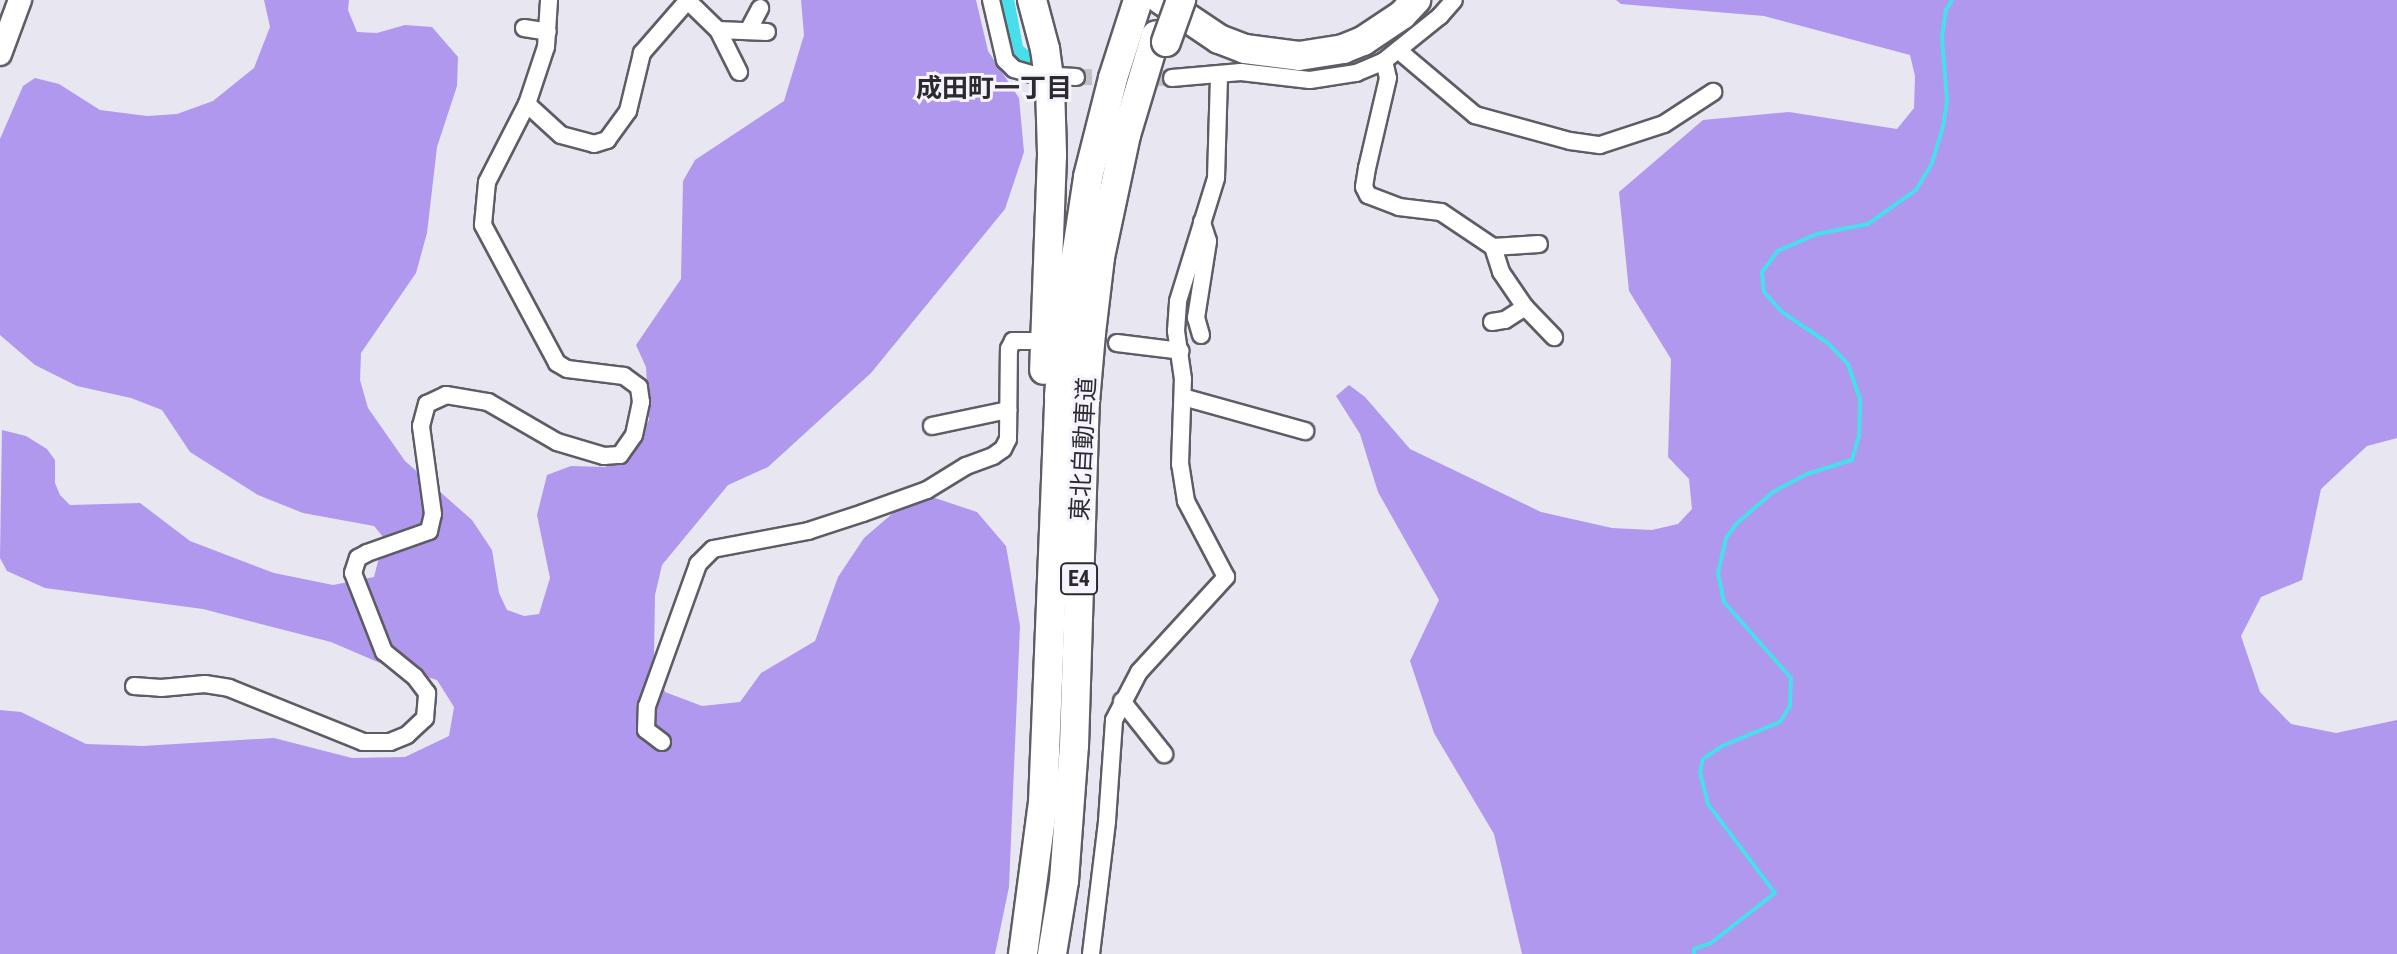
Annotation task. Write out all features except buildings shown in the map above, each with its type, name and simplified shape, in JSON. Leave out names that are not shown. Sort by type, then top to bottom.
[{"type":"highway","points":[[1032,0],[1049,74],[1052,155],[1043,396],[1046,742]]},
{"type":"highway","points":[[1161,0],[1219,39],[1245,49],[1299,56],[1343,49],[1363,41],[1402,15],[1416,0]]},
{"type":"highway","name":"東北自動車道","points":[[1052,954],[1064,881],[1074,746],[1085,402],[1100,257],[1126,135],[1161,39],[1168,0]]},
{"type":"highway","points":[[1161,39],[1181,0]]},
{"type":"highway","points":[[1188,0],[1239,31],[1301,41],[1348,30],[1396,0]]},
{"type":"highway","name":"東北自動車道","points":[[1023,954],[1036,874],[1046,742],[1059,396],[1065,328],[1088,177],[1136,8]]},
{"type":"street","points":[[0,54],[20,0]]},
{"type":"street","points":[[134,686],[161,688],[205,684],[229,688],[351,740],[378,744],[407,735],[425,718],[427,693],[415,677],[384,652],[353,573],[358,558],[419,537],[429,531],[433,523],[421,426],[427,404],[446,395],[474,398],[507,411],[557,442],[580,451],[614,457],[624,450],[634,435],[639,387],[624,376],[567,369],[557,363],[483,225],[487,182],[527,104],[548,32],[549,0]]},
{"type":"street","points":[[527,104],[561,135],[594,144],[607,140],[628,111],[642,53],[687,0],[718,30],[739,72]]},
{"type":"street","points":[[991,0],[1005,60],[1014,69],[1038,76]]},
{"type":"street","points":[[1172,78],[1241,72],[1310,80],[1356,73],[1384,61],[1440,16],[1454,0]]},
{"type":"street","points":[[748,31],[760,8]]},
{"type":"street","points":[[524,28],[548,32]]},
{"type":"street","points":[[718,30],[767,32]]},
{"type":"street","points":[[1398,50],[1475,115],[1570,141],[1600,145],[1664,124],[1713,92]]},
{"type":"street","points":[[1384,61],[1388,78],[1364,187],[1368,195],[1399,207],[1441,212],[1493,247],[1539,244]]},
{"type":"street","points":[[1057,76],[1076,77]]},
{"type":"street","points":[[1091,954],[1107,821],[1110,739],[1122,701],[1157,650],[1226,577],[1186,501],[1180,464],[1183,397],[1176,312],[1216,178],[1219,76]]},
{"type":"street","points":[[1201,335],[1196,318],[1208,241],[1202,222]]},
{"type":"street","points":[[1493,247],[1501,272],[1525,307],[1554,337]]},
{"type":"street","points":[[1492,322],[1505,320],[1525,307]]},
{"type":"street","points":[[662,742],[646,730],[647,706],[698,564],[713,549],[808,531],[927,490],[1003,449],[1008,439],[1009,349],[1013,341],[1035,341]]},
{"type":"street","points":[[1117,343],[1181,351]]},
{"type":"street","points":[[1183,397],[1305,431]]},
{"type":"street","points":[[932,426],[1008,410]]},
{"type":"street","points":[[1122,701],[1164,754]]},
{"type":"shaded area","points":[[264,0],[349,0],[348,10],[357,32],[377,33],[405,25],[432,27],[458,57],[457,86],[437,147],[427,233],[416,273],[361,353],[360,380],[368,408],[405,461],[472,520],[492,550],[499,593],[507,610],[524,616],[539,614],[550,578],[537,515],[547,475],[571,466],[605,467],[633,449],[649,420],[646,367],[636,345],[681,279],[683,181],[695,160],[784,101],[804,35],[801,0],[976,0],[988,51],[1019,98],[1024,152],[1005,209],[871,373],[768,467],[728,485],[662,565],[655,595],[654,658],[665,692],[702,706],[740,702],[761,673],[815,641],[838,577],[864,538],[900,507],[935,498],[977,512],[1006,546],[1020,626],[1009,887],[995,954],[0,954],[0,710],[21,712],[86,744],[143,746],[274,738],[352,758],[405,757],[449,736],[454,707],[437,680],[380,663],[331,642],[203,609],[45,588],[7,571],[0,558],[2,430],[26,436],[47,449],[55,460],[55,483],[60,495],[70,505],[140,503],[190,541],[274,573],[333,585],[374,577],[384,538],[374,526],[303,513],[258,495],[190,452],[162,410],[131,398],[77,386],[35,365],[0,335],[0,139],[23,86],[35,78],[59,84],[100,110],[147,116],[177,114],[213,101],[254,68],[270,27]]},
{"type":"shaded area","points":[[1616,0],[2397,0],[2397,438],[2367,446],[2321,489],[2302,580],[2261,597],[2241,636],[2260,692],[2291,724],[2336,733],[2397,720],[2397,954],[1522,954],[1494,834],[1434,733],[1410,661],[1439,600],[1378,492],[1360,434],[1336,396],[1349,385],[1365,397],[1410,449],[1541,512],[1612,528],[1652,530],[1678,524],[1692,509],[1689,479],[1668,457],[1671,359],[1629,291],[1619,192],[1703,120],[1789,112],[1897,129],[1914,108],[1915,76],[1910,55],[1764,16],[1621,4]]},
{"type":"waterway","points":[[1001,0],[1011,53],[1023,63],[1034,65]]},
{"type":"waterway","points":[[1694,954],[1694,949],[1711,943],[1775,893],[1708,804],[1700,772],[1703,759],[1722,746],[1780,722],[1790,706],[1791,678],[1724,602],[1718,573],[1726,538],[1736,524],[1773,492],[1807,474],[1852,460],[1859,436],[1860,399],[1848,364],[1828,343],[1782,312],[1764,292],[1762,272],[1778,251],[1817,234],[1868,224],[1916,190],[1932,163],[1943,127],[1947,101],[1942,37],[1946,10],[1952,0]]},
{"type":"tunnel","points":[[1076,77],[1172,78]]},
{"type":"district","name":"成田町一丁目","points":[[994,89]]}]
